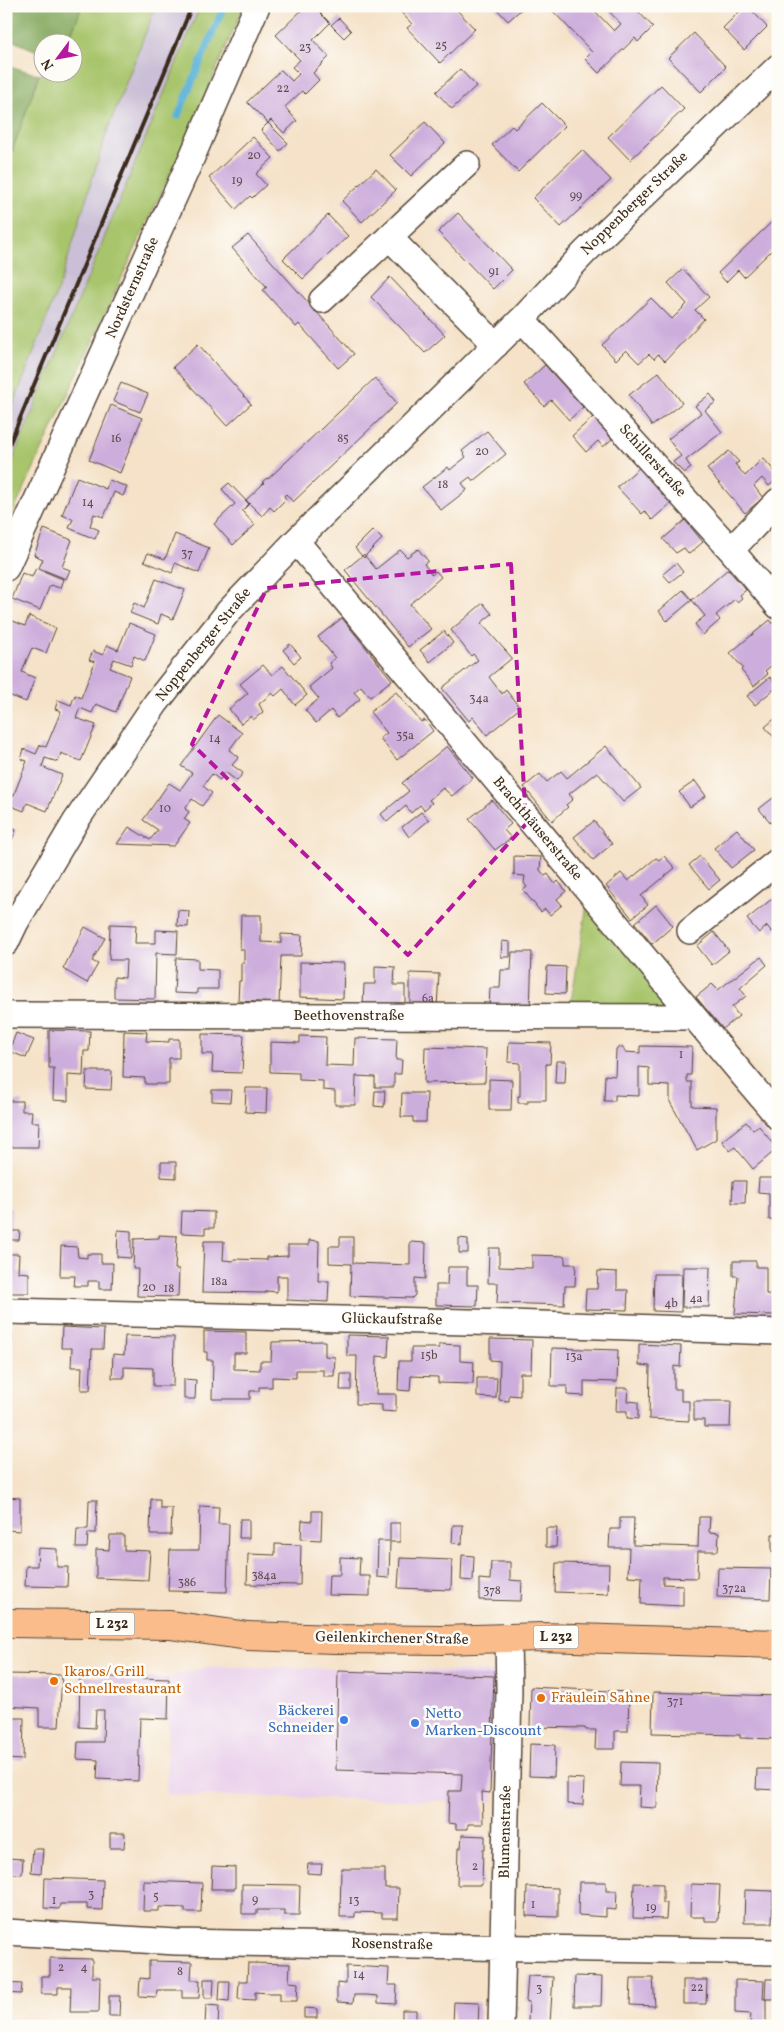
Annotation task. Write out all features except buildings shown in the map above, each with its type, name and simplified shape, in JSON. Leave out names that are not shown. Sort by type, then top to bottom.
[{"type":"main road","name":"Geilenkirchener Straße","points":[[6,1623],[170,1625],[248,1636],[315,1639],[508,1639],[541,1637],[778,1644]]},
{"type":"street","name":"Nordsternstraße","points":[[6,568],[181,181],[257,6]]},
{"type":"street","name":"Noppenberger Straße","points":[[6,943],[16,922],[76,821],[156,703],[228,612],[296,541],[522,320],[585,252],[778,67]]},
{"type":"street","points":[[322,300],[467,164]]},
{"type":"street","points":[[389,237],[496,345]]},
{"type":"street","name":"Schillerstraße","points":[[522,320],[731,550],[778,606]]},
{"type":"street","points":[[731,550],[778,501]]},
{"type":"street","name":"Brachthäuserstraße","points":[[296,541],[778,1118]]},
{"type":"street","points":[[690,931],[778,861]]},
{"type":"street","name":"Beethovenstraße","points":[[6,1015],[692,1017]]},
{"type":"street","name":"Glückaufstraße","points":[[6,1311],[510,1323],[778,1332]]},
{"type":"street","name":"Blumenstraße","points":[[501,2026],[509,1690],[508,1639]]},
{"type":"street","name":"Rosenstraße","points":[[6,1932],[176,1942],[778,1952]]},
{"type":"highlighted area","points":[[511,564],[526,824],[408,955],[192,744],[267,588]]},
{"type":"shaded area","points":[[156,6],[200,6],[6,476],[6,424],[61,281],[106,134]]},
{"type":"shaded area","points":[[211,1666],[497,1672],[493,1802],[166,1795],[170,1677]]},
{"type":"green space","points":[[6,6],[82,6],[72,32],[32,32],[32,49],[6,38]]},
{"type":"green space","points":[[82,6],[156,6],[106,134],[61,281],[6,424],[6,168],[37,82],[82,82],[82,32],[72,32]]},
{"type":"green space","points":[[200,6],[244,6],[180,152],[6,528],[6,476]]},
{"type":"green space","points":[[6,65],[32,73],[32,82],[37,82],[6,168]]},
{"type":"green space","points":[[588,899],[685,1014],[569,1014]]},
{"type":"waterway","points":[[178,116],[224,6]]},
{"type":"railway","points":[[6,452],[192,6]]},
{"type":"place","name":"Ikaros/ Grill Schnellrestaurant","points":[[54,1681]]},
{"type":"place","name":"Fräulein Sahne","points":[[541,1698]]},
{"type":"place","name":"Bäckerei Schneider","points":[[344,1720]]},
{"type":"place","name":"Netto Marken-Discount","points":[[415,1723]]}]
